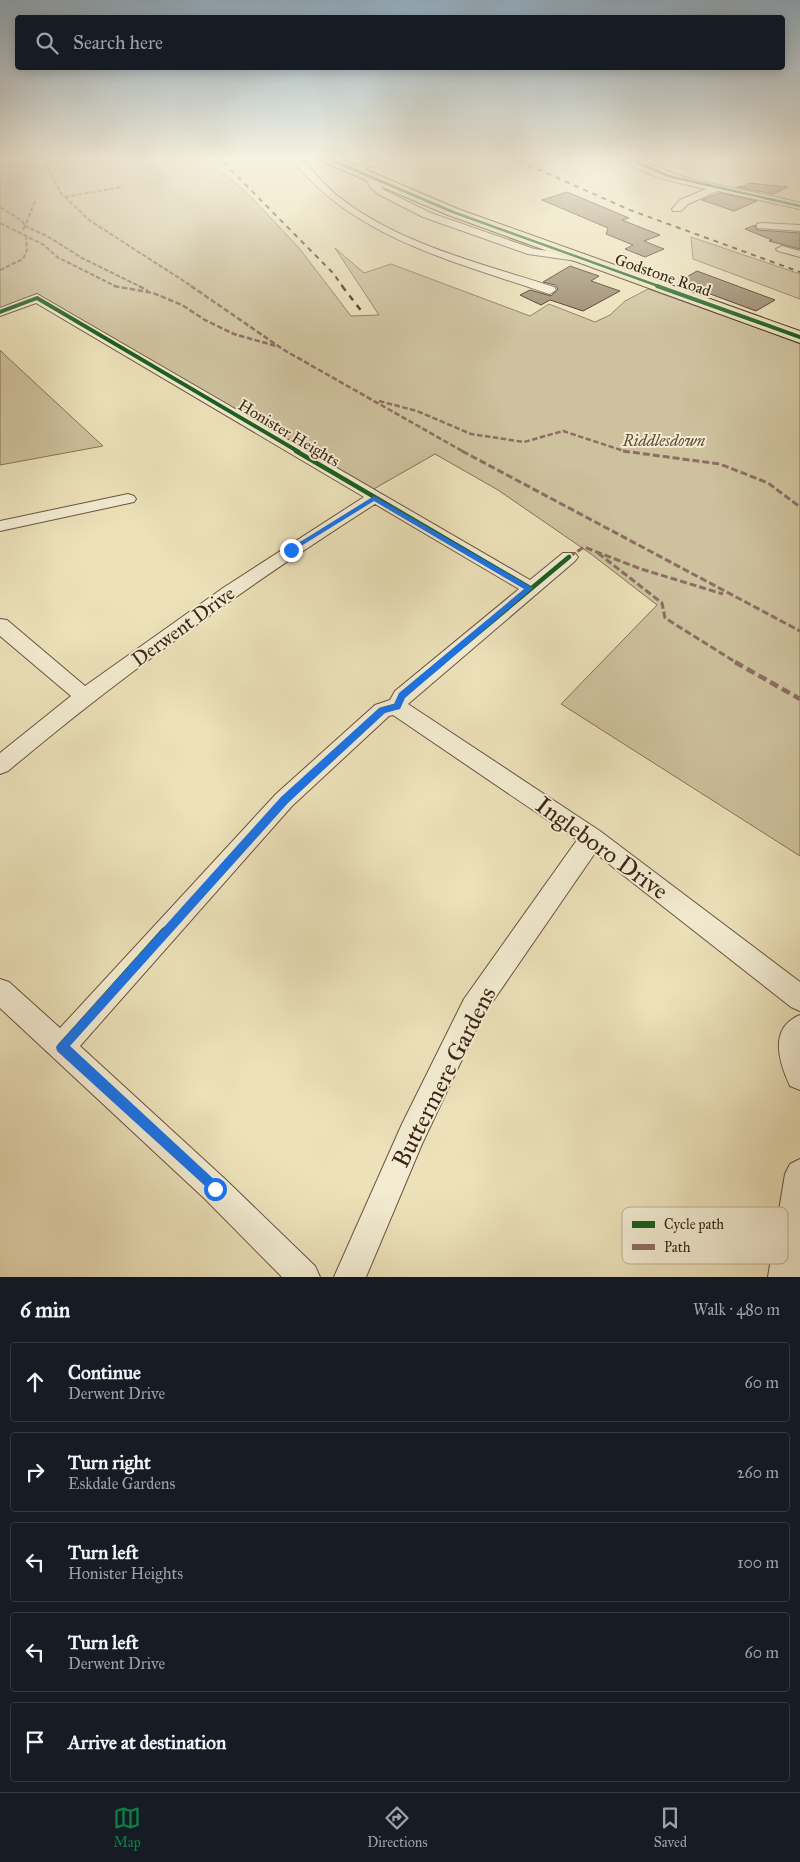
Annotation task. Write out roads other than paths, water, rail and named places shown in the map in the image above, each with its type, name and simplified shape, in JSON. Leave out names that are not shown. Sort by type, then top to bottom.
[{"type":"highway","name":"Godstone Road","points":[[465,217],[800,337]]},
{"type":"street","points":[[363,217],[405,238],[550,290]]},
{"type":"street","points":[[761,226],[800,228]]},
{"type":"street","points":[[782,249],[800,254]]},
{"type":"street","points":[[0,312],[37,298]]},
{"type":"street","name":"Honister Heights","points":[[37,298],[374,498],[530,588]]},
{"type":"street","name":"Derwent Drive","points":[[0,765],[179,627],[291,550],[374,498]]},
{"type":"street","points":[[0,526],[128,500]]},
{"type":"street","points":[[61,1047],[284,800],[382,710],[397,706],[402,696],[569,557]]},
{"type":"street","points":[[0,625],[22,646],[86,697]]},
{"type":"street","name":"Ingleboro Drive","points":[[397,706],[408,716],[592,838],[650,880],[800,998]]},
{"type":"street","name":"Buttermere Gardens","points":[[350,1277],[412,1134],[473,1008],[592,838]]},
{"type":"street","points":[[0,991],[207,1182],[304,1277]]},
{"type":"street","points":[[800,1028],[794,1034],[790,1054],[800,1076]]},
{"type":"street","points":[[788,1251],[800,1174]]},
{"type":"street","points":[[784,1277],[786,1264]]},
{"type":"railway","points":[[277,217],[333,273],[343,287]]},
{"type":"railway","points":[[648,217],[800,272]]},
{"type":"railway","points":[[342,286],[363,313]]},
{"type":"park label","name":"Riddlesdown","points":[[664,440]]}]
